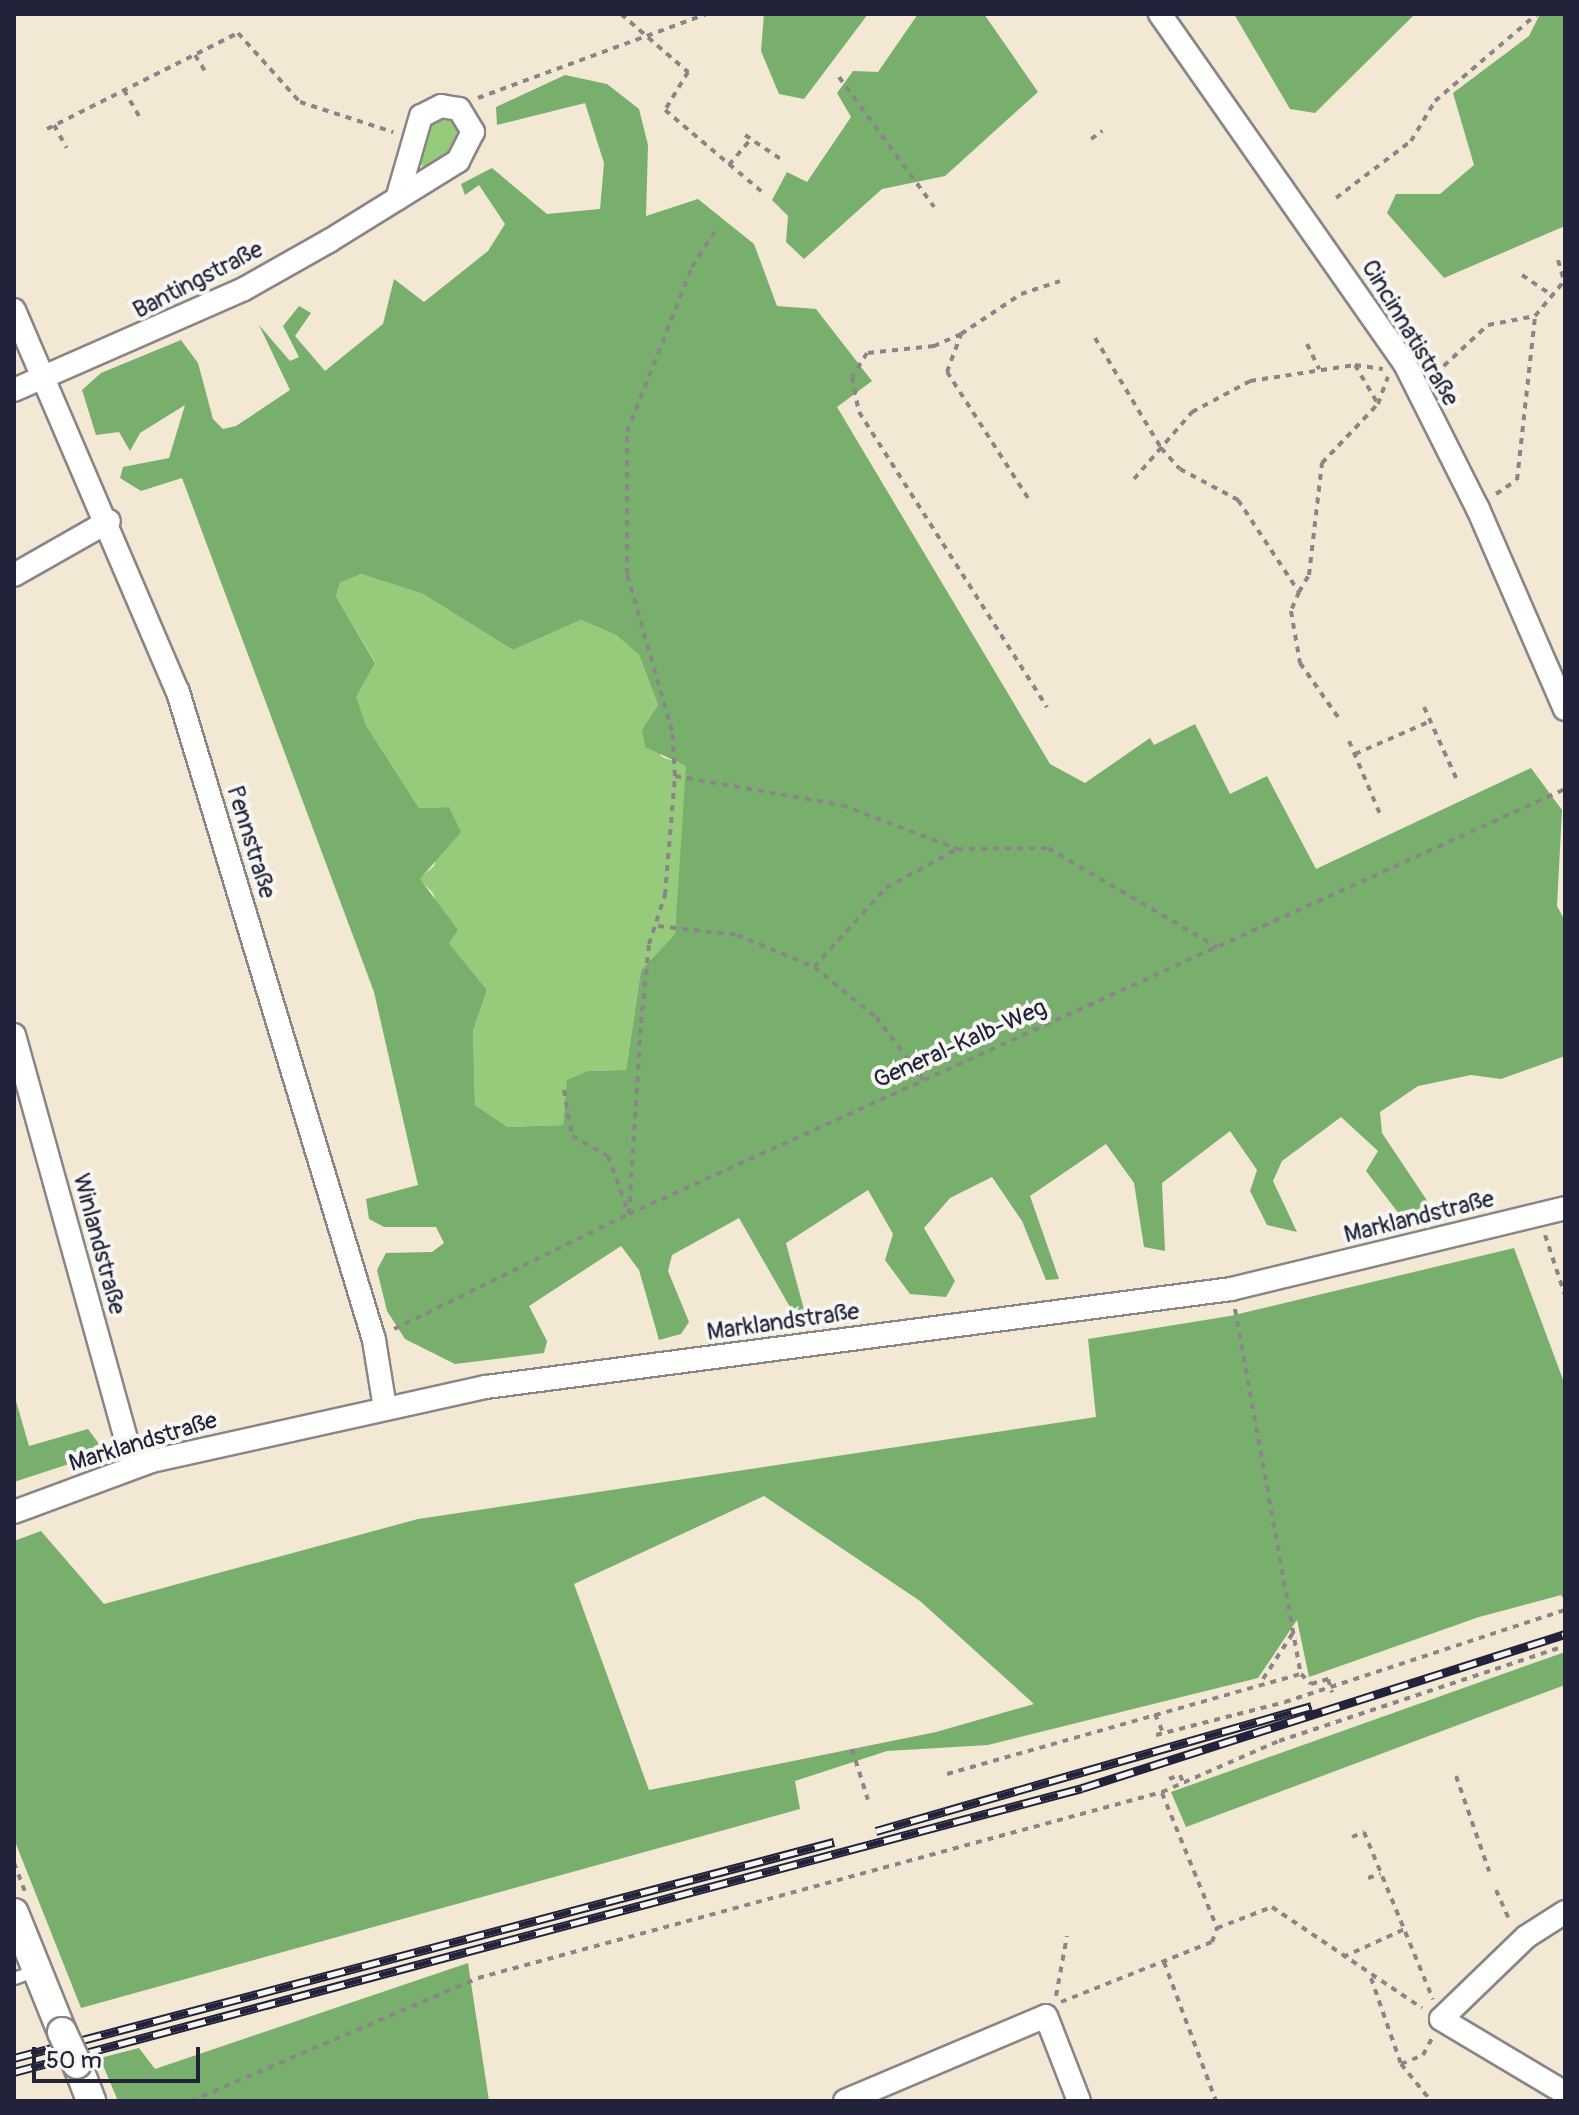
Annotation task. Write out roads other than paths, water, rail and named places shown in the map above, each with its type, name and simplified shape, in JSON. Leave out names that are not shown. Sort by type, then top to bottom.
[{"type":"street","name":"Cincinnatistraße","points":[[1160,14],[1404,362],[1478,509],[1565,709]]},
{"type":"street","name":"Bantingstraße","points":[[14,390],[46,380],[244,289],[397,199],[467,154],[473,132],[459,109],[430,109],[413,138],[397,199]]},
{"type":"street","name":"Pennstraße","points":[[14,310],[109,521],[178,692],[374,1340],[385,1408]]},
{"type":"street","points":[[14,575],[109,521]]},
{"type":"street","name":"Winlandstraße","points":[[14,1035],[134,1467]]},
{"type":"street","name":"Marklandstraße","points":[[14,1512],[134,1467],[486,1387],[1231,1289],[1565,1208]]},
{"type":"street","points":[[1565,1912],[1520,1942],[1441,2019],[1565,2093]]},
{"type":"street","points":[[14,1913],[25,1974],[62,2032],[91,2101]]},
{"type":"street","points":[[845,2101],[1046,2016],[1079,2101]]},
{"type":"railway","points":[[14,2072],[1082,1788],[1565,1634]]},
{"type":"railway","points":[[876,1831],[1311,1706]]},
{"type":"railway","points":[[14,2058],[834,1842]]}]
